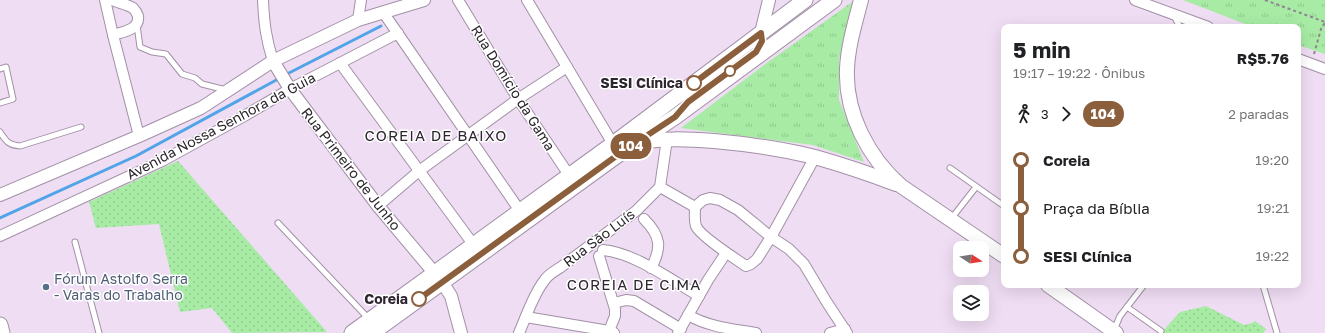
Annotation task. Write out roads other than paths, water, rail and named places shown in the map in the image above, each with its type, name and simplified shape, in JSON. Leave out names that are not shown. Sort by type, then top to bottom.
[{"type":"main road","points":[[352,333],[373,327],[438,277],[616,149],[761,33],[805,0]]},
{"type":"main road","points":[[635,144],[675,117],[834,0]]},
{"type":"main road","points":[[861,0],[849,51],[847,84],[849,98],[857,122],[874,156],[890,176],[901,186],[1001,254]]},
{"type":"main road","points":[[675,117],[688,102],[756,52],[762,41],[761,33]]},
{"type":"main road","points":[[438,277],[473,244],[569,176],[616,149],[635,144],[667,139],[735,143],[780,150],[815,157],[901,186]]},
{"type":"main road","points":[[1056,289],[1115,332]]},
{"type":"main road","points":[[0,325],[2,333]]},
{"type":"street","points":[[105,0],[139,136]]},
{"type":"street","points":[[112,0],[133,8],[137,13],[138,18],[136,25],[131,29],[113,35]]},
{"type":"street","points":[[263,0],[267,42],[275,64]]},
{"type":"street","points":[[358,20],[361,0]]},
{"type":"street","name":"Avenida Nossa Senhora da Guia","points":[[0,195],[201,108],[227,90],[358,20],[424,0]]},
{"type":"street","name":"Rua Domício da Gama","points":[[458,0],[518,99],[569,176]]},
{"type":"street","points":[[527,0],[616,149]]},
{"type":"street","points":[[761,33],[769,0]]},
{"type":"street","points":[[1135,0],[1200,24]]},
{"type":"street","points":[[383,12],[520,211]]},
{"type":"street","name":"Avenida Nossa Senhora da Guia","points":[[0,236],[162,161],[246,115],[288,86],[340,63],[398,33]]},
{"type":"street","points":[[1301,60],[1325,69]]},
{"type":"street","points":[[340,63],[473,244]]},
{"type":"street","name":"Rua Primeiro de Junho","points":[[275,64],[288,86],[378,206],[438,277],[450,296],[461,333]]},
{"type":"street","points":[[378,206],[419,171],[518,99],[567,67]]},
{"type":"street","points":[[667,139],[660,187],[695,207]]},
{"type":"street","points":[[815,157],[771,237],[757,259],[751,264],[746,266],[726,253],[696,228],[694,219],[695,207],[703,200],[710,198],[720,200],[738,210],[771,237],[789,249],[804,264],[846,331],[830,333]]},
{"type":"street","name":"Rua São Luís","points":[[519,333],[544,280],[636,211],[660,187]]},
{"type":"street","points":[[644,219],[653,228],[657,235],[659,250],[657,258],[651,268]]},
{"type":"street","points":[[526,317],[612,332],[615,309],[606,284],[601,253],[613,251],[651,268],[699,296]]},
{"type":"street","points":[[614,303],[626,300],[634,301],[680,331],[699,296],[726,253]]},
{"type":"street","points":[[688,315],[700,322],[718,327],[756,333]]},
{"type":"lane","points":[[1174,15],[1178,24]]},
{"type":"lane","points":[[136,25],[140,47],[142,49],[166,54],[182,74],[195,78],[202,84],[227,90]]},
{"type":"lane","points":[[0,69],[6,67],[13,99],[0,103]]},
{"type":"lane","points":[[0,132],[7,142],[12,145],[20,146],[81,127]]},
{"type":"lane","points":[[950,168],[1001,204]]},
{"type":"lane","points":[[951,220],[976,187]]},
{"type":"lane","points":[[636,211],[644,219]]},
{"type":"lane","points":[[278,223],[373,327]]},
{"type":"lane","points":[[75,242],[99,333]]},
{"type":"lane","points":[[1115,332],[1120,316],[1142,288]]},
{"type":"lane","points":[[1264,288],[1277,333]]},
{"type":"lane","points":[[1127,308],[1161,331]]},
{"type":"waterway","points":[[285,75],[381,26]]},
{"type":"waterway","points":[[0,218],[136,156],[280,78]]},
{"type":"place","name":"SESI Clínica","points":[[694,83]]},
{"type":"place","name":"Fórum Astolfo Serra - Varas do Trabalho","points":[[46,287]]},
{"type":"place","name":"Coreia","points":[[419,299]]},
{"type":"district","name":"COREIA DE BAIXO","points":[[436,136]]},
{"type":"district","name":"COREIA DE CIMA","points":[[634,285]]}]
